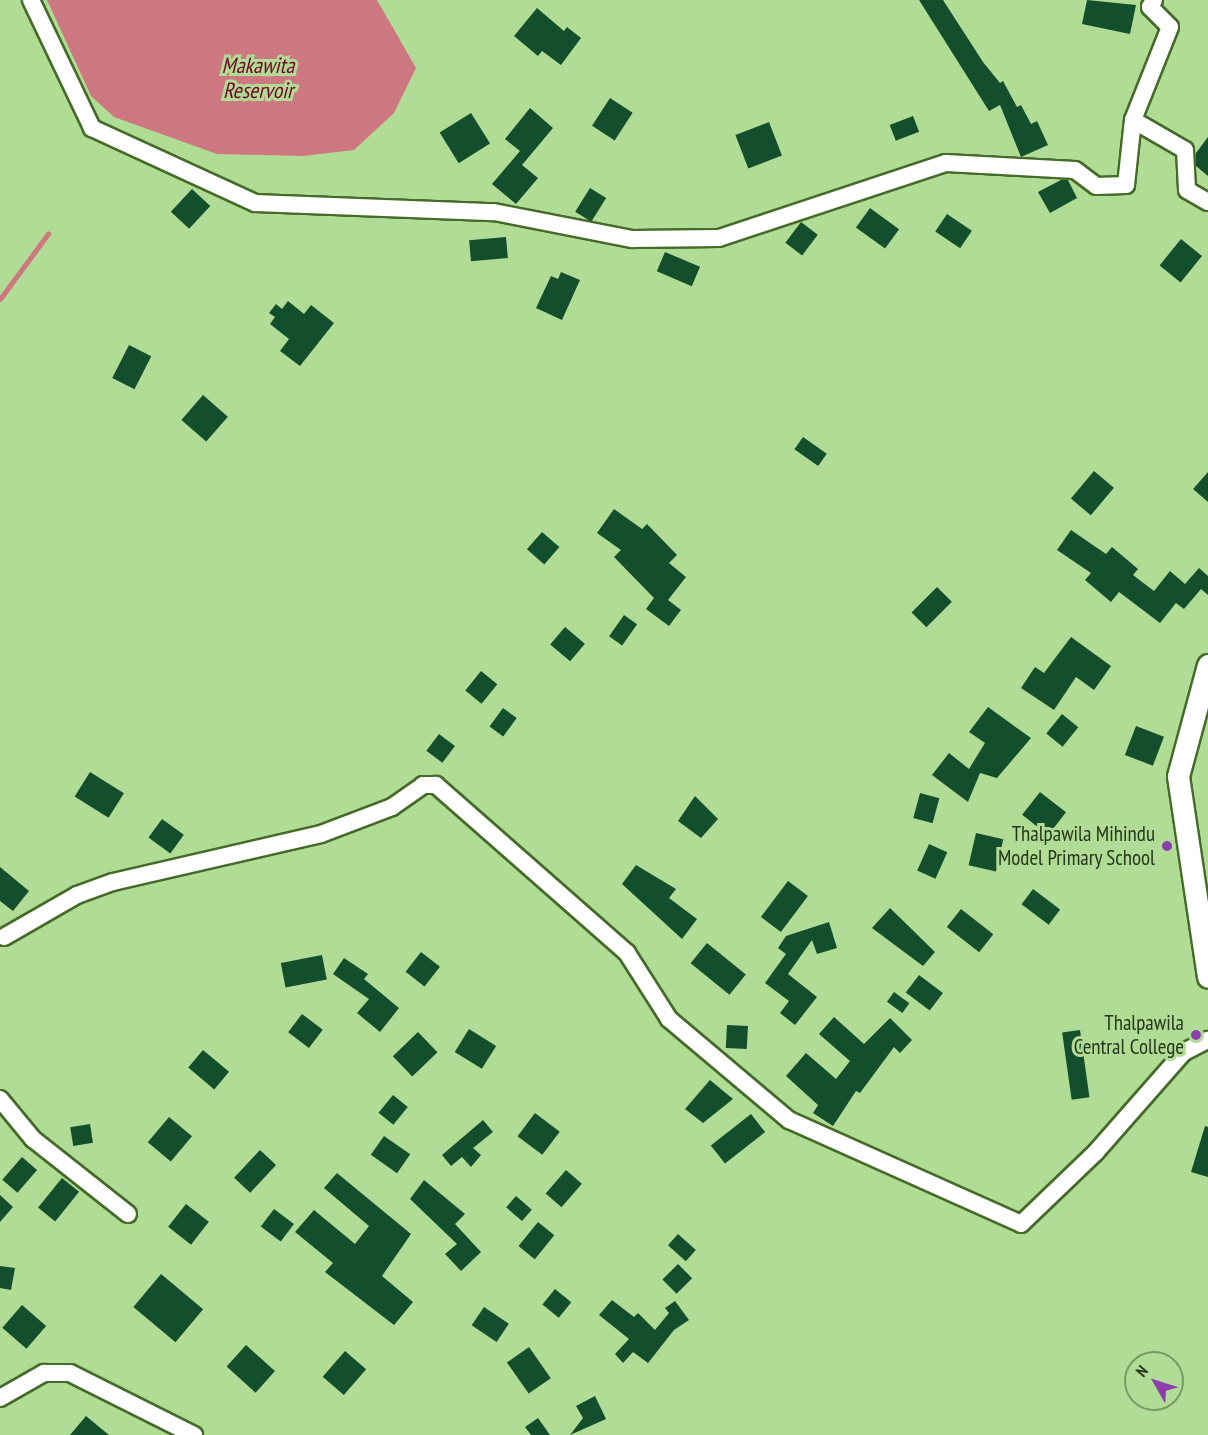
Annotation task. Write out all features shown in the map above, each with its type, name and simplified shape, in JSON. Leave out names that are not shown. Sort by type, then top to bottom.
[{"type":"main road","points":[[1208,665],[1178,776],[1208,977]]},
{"type":"street","points":[[31,0],[92,128],[255,203],[494,212],[632,239],[719,238],[946,163],[1075,170],[1096,186],[1126,186],[1132,120],[1170,27],[1150,7],[1154,0]]},
{"type":"street","points":[[1132,120],[1185,150],[1187,190],[1208,202]]},
{"type":"street","points":[[4,937],[77,895],[113,882],[321,834],[392,807],[423,785],[436,785],[627,953],[669,1019],[789,1120],[1021,1224],[1096,1152],[1184,1052],[1208,1040]]},
{"type":"street","points":[[0,1099],[33,1138],[128,1214]]},
{"type":"street","points":[[0,1398],[44,1373],[70,1373],[194,1435]]},
{"type":"water","name":"Makawita Reservoir","points":[[47,0],[377,0],[416,68],[394,113],[354,150],[303,156],[217,154],[114,117],[91,96]]},
{"type":"building","points":[[919,0],[943,0],[983,62],[1000,83],[1003,81],[1017,107],[1021,105],[1031,124],[1037,121],[1048,145],[1021,157],[1000,105],[989,111]]},
{"type":"building","points":[[1087,0],[1136,5],[1130,34],[1082,24]]},
{"type":"building","points":[[537,8],[564,31],[567,27],[581,38],[561,65],[542,51],[538,56],[514,36]]},
{"type":"building","points":[[610,98],[633,113],[615,140],[592,126]]},
{"type":"building","points":[[530,108],[553,128],[522,165],[538,178],[516,204],[492,184],[520,151],[505,139]]},
{"type":"building","points":[[471,113],[490,144],[459,163],[440,133]]},
{"type":"building","points":[[913,116],[919,132],[896,141],[890,125]]},
{"type":"building","points":[[769,122],[782,156],[748,169],[735,135]]},
{"type":"building","points":[[1208,137],[1208,176],[1196,166],[1196,153]]},
{"type":"building","points":[[1061,180],[1068,180],[1077,198],[1050,213],[1038,192]]},
{"type":"building","points":[[590,188],[606,198],[591,222],[575,212]]},
{"type":"building","points":[[192,189],[210,206],[189,229],[171,212]]},
{"type":"building","points":[[870,208],[899,229],[885,249],[856,227]]},
{"type":"building","points":[[947,214],[972,231],[960,248],[935,231]]},
{"type":"building","points":[[801,222],[818,235],[802,255],[785,243]]},
{"type":"building","points":[[506,237],[508,258],[471,261],[469,240]]},
{"type":"building","points":[[1181,239],[1202,256],[1181,282],[1160,265]]},
{"type":"building","points":[[665,252],[700,267],[692,286],[657,271]]},
{"type":"building","points":[[561,272],[580,280],[562,320],[536,308],[551,276],[558,279]]},
{"type":"building","points":[[288,301],[304,314],[311,305],[334,323],[300,366],[280,351],[289,339],[270,324],[275,317],[269,313],[276,304],[282,309]]},
{"type":"building","points":[[129,345],[151,356],[134,389],[112,378]]},
{"type":"building","points":[[203,395],[228,417],[206,442],[181,420]]},
{"type":"building","points":[[803,437],[827,454],[818,466],[794,449]]},
{"type":"building","points":[[1094,471],[1114,488],[1091,515],[1071,499]]},
{"type":"building","points":[[1208,472],[1208,502],[1193,489]]},
{"type":"building","points":[[614,509],[642,529],[647,524],[677,555],[669,563],[686,577],[668,600],[681,610],[669,626],[646,609],[654,598],[614,557],[621,550],[597,533]]},
{"type":"building","points":[[1071,530],[1106,554],[1112,547],[1138,569],[1133,575],[1154,591],[1170,571],[1185,584],[1199,568],[1208,576],[1208,595],[1201,589],[1184,609],[1176,603],[1160,623],[1119,592],[1111,602],[1085,580],[1091,573],[1057,550]]},
{"type":"building","points":[[542,532],[559,547],[544,564],[527,549]]},
{"type":"building","points":[[937,587],[952,602],[926,627],[912,612]]},
{"type":"building","points":[[624,615],[637,624],[622,645],[609,636]]},
{"type":"building","points":[[565,627],[585,644],[570,661],[550,645]]},
{"type":"building","points":[[1071,637],[1111,666],[1094,690],[1076,677],[1054,710],[1021,688],[1035,667],[1044,673]]},
{"type":"building","points":[[481,671],[497,684],[482,704],[465,690]]},
{"type":"building","points":[[988,707],[1031,738],[997,778],[980,773],[968,802],[932,775],[949,753],[969,769],[985,743],[969,732]]},
{"type":"building","points":[[503,708],[517,718],[503,737],[489,727]]},
{"type":"building","points":[[1062,714],[1078,727],[1063,747],[1046,733]]},
{"type":"building","points":[[1136,726],[1164,737],[1153,766],[1125,755]]},
{"type":"building","points":[[439,734],[455,746],[442,763],[426,751]]},
{"type":"building","points":[[90,772],[124,793],[109,818],[75,797]]},
{"type":"building","points":[[1040,792],[1066,812],[1048,835],[1022,815]]},
{"type":"building","points":[[920,793],[939,798],[933,823],[913,818]]},
{"type":"building","points":[[695,796],[718,819],[701,838],[678,821]]},
{"type":"building","points":[[162,819],[184,835],[170,853],[148,838]]},
{"type":"building","points":[[976,833],[1003,839],[996,871],[969,865]]},
{"type":"building","points":[[929,844],[947,852],[935,879],[917,870]]},
{"type":"building","points":[[636,865],[676,889],[669,898],[697,919],[682,939],[622,884]]},
{"type":"building","points":[[0,867],[29,891],[13,911],[0,901]]},
{"type":"building","points":[[788,881],[808,896],[781,932],[761,917]]},
{"type":"building","points":[[1033,889],[1060,909],[1049,925],[1022,904]]},
{"type":"building","points":[[890,908],[935,952],[923,966],[872,928]]},
{"type":"building","points":[[961,909],[993,934],[979,952],[947,927]]},
{"type":"building","points":[[829,922],[837,948],[817,954],[812,940],[788,974],[817,997],[795,1025],[780,1013],[789,1001],[765,983],[786,954],[778,948],[786,936]]},
{"type":"building","points":[[707,943],[746,974],[729,995],[691,963]]},
{"type":"building","points":[[421,952],[440,967],[425,986],[406,972]]},
{"type":"building","points":[[322,955],[327,980],[286,988],[281,963]]},
{"type":"building","points":[[344,958],[368,974],[364,979],[399,1008],[380,1032],[357,1013],[369,999],[333,974]]},
{"type":"building","points":[[919,975],[943,993],[930,1011],[906,993]]},
{"type":"building","points":[[894,992],[909,1003],[902,1013],[887,1002]]},
{"type":"building","points":[[302,1014],[323,1030],[309,1048],[288,1032]]},
{"type":"building","points":[[834,1017],[864,1044],[890,1018],[912,1040],[900,1053],[894,1047],[860,1093],[856,1091],[833,1126],[813,1113],[818,1105],[786,1076],[806,1053],[836,1079],[850,1061],[819,1034]]},
{"type":"building","points":[[727,1025],[748,1026],[747,1049],[726,1048]]},
{"type":"building","points":[[469,1029],[496,1046],[482,1069],[455,1052]]},
{"type":"building","points":[[1080,1030],[1089,1097],[1072,1100],[1062,1033]]},
{"type":"building","points":[[418,1032],[437,1052],[412,1076],[393,1056]]},
{"type":"building","points":[[203,1050],[229,1072],[214,1089],[188,1068]]},
{"type":"building","points":[[710,1080],[733,1099],[703,1123],[685,1109]]},
{"type":"building","points":[[393,1095],[408,1107],[393,1125],[379,1113]]},
{"type":"building","points":[[535,1113],[560,1132],[542,1155],[518,1136]]},
{"type":"building","points":[[751,1114],[765,1132],[725,1164],[711,1145]]},
{"type":"building","points":[[169,1117],[192,1136],[171,1162],[148,1142]]},
{"type":"building","points":[[483,1120],[493,1132],[473,1148],[481,1155],[471,1167],[462,1157],[451,1166],[442,1155]]},
{"type":"building","points":[[90,1124],[93,1143],[73,1146],[70,1127]]},
{"type":"building","points":[[1205,1126],[1208,1127],[1208,1177],[1191,1172]]},
{"type":"building","points":[[384,1136],[410,1154],[397,1173],[371,1155]]},
{"type":"building","points":[[260,1150],[276,1165],[250,1193],[234,1178]]},
{"type":"building","points":[[22,1157],[37,1170],[17,1193],[2,1180]]},
{"type":"building","points":[[566,1170],[582,1184],[562,1207],[546,1193]]},
{"type":"building","points":[[337,1173],[411,1234],[382,1276],[413,1302],[394,1325],[325,1272],[333,1263],[295,1232],[314,1210],[355,1244],[369,1226],[324,1188]]},
{"type":"building","points":[[62,1178],[79,1192],[55,1221],[38,1208]]},
{"type":"building","points":[[424,1180],[465,1214],[455,1224],[481,1252],[461,1271],[445,1254],[457,1244],[410,1199]]},
{"type":"building","points":[[0,1195],[13,1207],[0,1222]]},
{"type":"building","points":[[516,1196],[532,1210],[522,1221],[506,1207]]},
{"type":"building","points":[[186,1204],[209,1222],[191,1245],[168,1227]]},
{"type":"building","points":[[274,1209],[294,1224],[281,1242],[261,1227]]},
{"type":"building","points":[[538,1222],[554,1235],[535,1259],[518,1246]]},
{"type":"building","points":[[678,1234],[696,1250],[686,1261],[668,1245]]},
{"type":"building","points":[[678,1264],[692,1278],[677,1294],[662,1280]]},
{"type":"building","points":[[0,1266],[15,1268],[11,1290],[0,1288]]},
{"type":"building","points":[[161,1274],[203,1309],[175,1342],[133,1307]]},
{"type":"building","points":[[555,1289],[571,1302],[559,1318],[542,1305]]},
{"type":"building","points":[[612,1300],[634,1317],[638,1313],[655,1330],[669,1313],[665,1308],[675,1301],[689,1320],[674,1330],[648,1363],[633,1352],[623,1363],[615,1354],[629,1339],[599,1315]]},
{"type":"building","points":[[22,1305],[46,1326],[26,1349],[2,1328]]},
{"type":"building","points":[[484,1307],[509,1324],[497,1342],[472,1325]]},
{"type":"building","points":[[246,1345],[275,1371],[256,1393],[227,1367]]},
{"type":"building","points":[[529,1347],[551,1378],[529,1394],[507,1362]]},
{"type":"building","points":[[345,1351],[366,1369],[344,1395],[323,1377]]},
{"type":"building","points":[[595,1396],[606,1419],[570,1435],[583,1418],[576,1406]]},
{"type":"building","points":[[86,1416],[109,1435],[70,1435]]},
{"type":"building","points":[[538,1418],[550,1435],[531,1435],[525,1427]]},
{"type":"waterway","points":[[0,299],[48,234]]},
{"type":"place","name":"Thalpawila Mihindu Model Primary School","points":[[1167,846]]},
{"type":"place","name":"Thalpawila Central College","points":[[1196,1035]]}]
